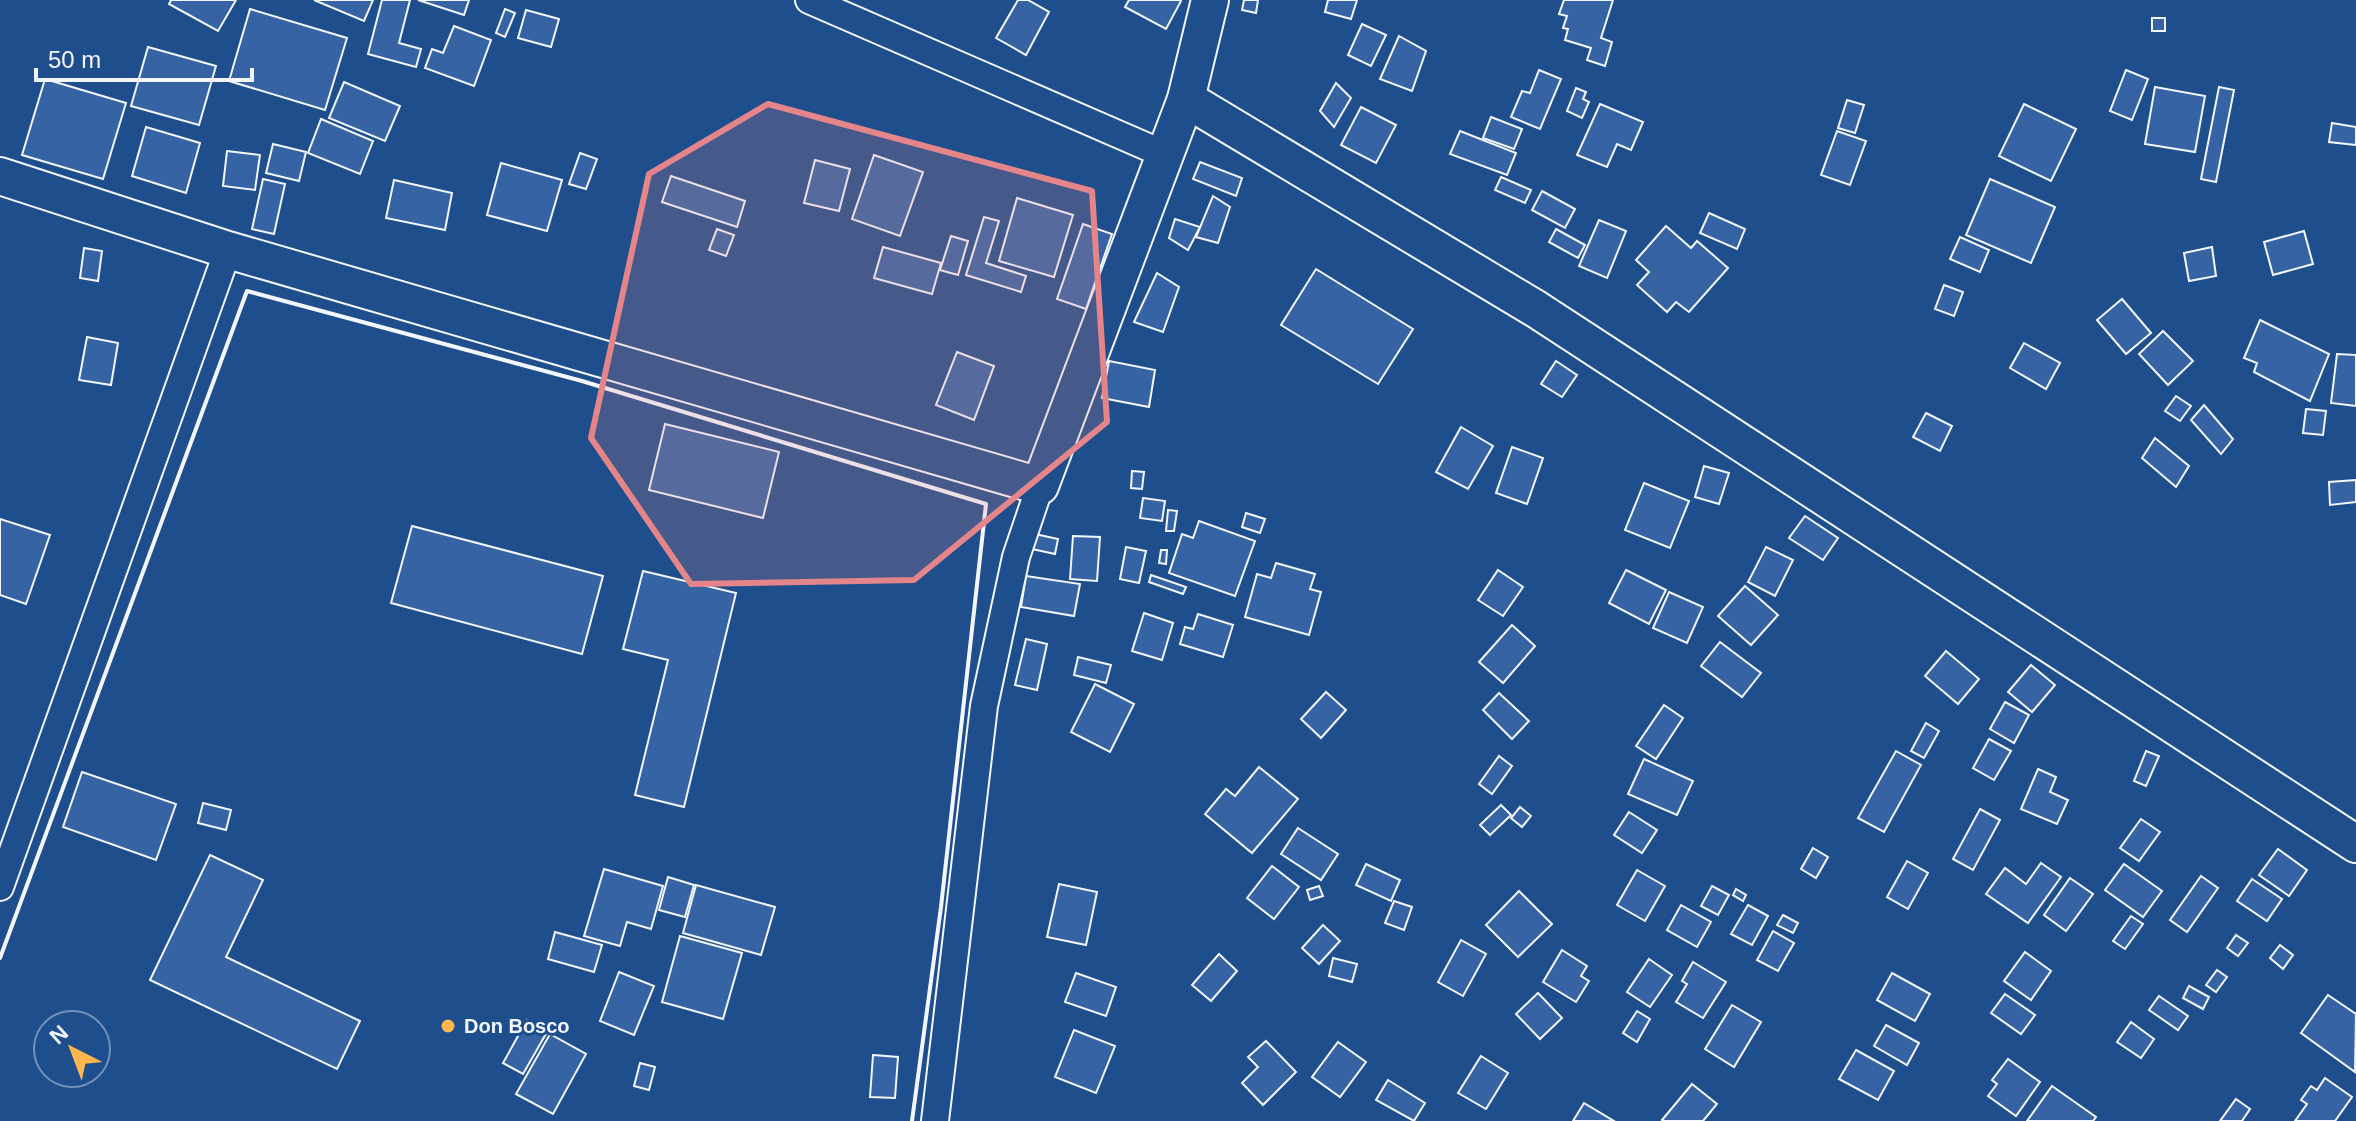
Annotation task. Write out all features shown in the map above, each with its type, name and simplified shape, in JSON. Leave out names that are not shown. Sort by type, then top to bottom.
[{"type":"street","points":[[809,0],[1166,155]]},
{"type":"street","points":[[935,1121],[984,706],[1016,557],[1186,99],[1210,0]]},
{"type":"street","points":[[1186,99],[1536,309],[2356,844]]},
{"type":"street","points":[[0,176],[228,250],[1040,486]]},
{"type":"street","points":[[0,887],[228,250]]},
{"type":"highlighted area","points":[[768,104],[1092,191],[1107,422],[914,580],[691,584],[591,438],[649,174]]},
{"type":"building","points":[[171,0],[236,0],[218,31],[169,4]]},
{"type":"building","points":[[314,0],[373,0],[364,21]]},
{"type":"building","points":[[382,0],[410,0],[399,43],[421,49],[416,67],[368,54]]},
{"type":"building","points":[[418,0],[469,0],[464,15]]},
{"type":"building","points":[[1018,0],[1028,0],[1049,12],[1026,55],[996,38]]},
{"type":"building","points":[[1129,0],[1181,1],[1166,29],[1125,7]]},
{"type":"building","points":[[1244,0],[1258,0],[1256,13],[1242,10]]},
{"type":"building","points":[[1328,0],[1357,0],[1351,19],[1325,12]]},
{"type":"building","points":[[1564,0],[1613,0],[1601,38],[1612,42],[1605,66],[1587,60],[1591,48],[1565,40],[1568,29],[1563,28],[1567,16],[1559,14]]},
{"type":"building","points":[[250,9],[347,38],[325,110],[229,81]]},
{"type":"building","points":[[505,9],[515,13],[505,37],[496,33]]},
{"type":"building","points":[[526,10],[559,19],[551,47],[518,38]]},
{"type":"building","points":[[2152,18],[2165,18],[2165,31],[2152,31]]},
{"type":"building","points":[[1362,24],[1386,35],[1371,66],[1348,55]]},
{"type":"building","points":[[454,26],[491,40],[474,86],[425,68],[432,49],[443,53]]},
{"type":"building","points":[[1399,36],[1426,51],[1412,91],[1380,79]]},
{"type":"building","points":[[148,47],[216,66],[199,125],[131,106]]},
{"type":"building","points":[[1539,70],[1561,79],[1540,129],[1511,117],[1522,91],[1530,93]]},
{"type":"building","points":[[2126,70],[2148,79],[2132,120],[2110,111]]},
{"type":"building","points":[[45,79],[126,103],[103,179],[22,155]]},
{"type":"building","points":[[344,82],[400,106],[385,141],[329,118]]},
{"type":"building","points":[[1336,83],[1351,98],[1334,127],[1320,111]]},
{"type":"building","points":[[2155,87],[2205,96],[2195,152],[2145,144]]},
{"type":"building","points":[[2219,87],[2234,90],[2216,182],[2201,179]]},
{"type":"building","points":[[1576,88],[1586,92],[1583,99],[1589,102],[1582,118],[1567,111]]},
{"type":"building","points":[[1847,100],[1864,105],[1855,133],[1838,128]]},
{"type":"building","points":[[1600,104],[1643,122],[1631,150],[1617,144],[1607,167],[1577,155]]},
{"type":"building","points":[[2024,104],[2076,129],[2051,181],[1999,156]]},
{"type":"building","points":[[1361,107],[1396,125],[1376,163],[1341,145]]},
{"type":"building","points":[[1491,117],[1522,129],[1514,149],[1483,138]]},
{"type":"building","points":[[321,119],[373,141],[360,174],[308,153]]},
{"type":"building","points":[[2332,123],[2356,127],[2356,145],[2329,142]]},
{"type":"building","points":[[146,127],[200,143],[186,193],[132,176]]},
{"type":"building","points":[[1460,131],[1516,153],[1507,175],[1450,154]]},
{"type":"building","points":[[1837,131],[1866,141],[1850,185],[1821,175]]},
{"type":"building","points":[[273,144],[306,152],[299,181],[266,173]]},
{"type":"building","points":[[227,151],[260,155],[255,190],[223,186]]},
{"type":"building","points":[[580,153],[597,159],[586,189],[569,184]]},
{"type":"building","points":[[874,155],[923,172],[900,236],[852,219]]},
{"type":"building","points":[[815,160],[850,169],[839,211],[804,203]]},
{"type":"building","points":[[1200,162],[1242,178],[1236,196],[1193,179]]},
{"type":"building","points":[[501,163],[562,180],[547,231],[487,215]]},
{"type":"building","points":[[671,176],[745,201],[737,227],[662,202]]},
{"type":"building","points":[[1501,177],[1531,190],[1525,203],[1495,190]]},
{"type":"building","points":[[263,179],[285,184],[274,234],[252,229]]},
{"type":"building","points":[[1990,179],[2055,207],[2031,263],[1966,235]]},
{"type":"building","points":[[394,180],[452,193],[445,230],[386,218]]},
{"type":"building","points":[[1542,191],[1575,209],[1565,228],[1532,210]]},
{"type":"building","points":[[1213,196],[1230,207],[1218,243],[1196,237]]},
{"type":"building","points":[[1017,198],[1073,215],[1054,277],[999,261]]},
{"type":"building","points":[[1709,213],[1745,229],[1737,249],[1700,233]]},
{"type":"building","points":[[984,217],[999,221],[986,263],[1026,276],[1021,292],[966,275]]},
{"type":"building","points":[[1175,219],[1200,227],[1188,250],[1169,238]]},
{"type":"building","points":[[1599,220],[1626,231],[1607,278],[1579,266]]},
{"type":"building","points":[[1083,224],[1112,234],[1086,309],[1057,299]]},
{"type":"building","points":[[1666,226],[1691,248],[1697,241],[1728,268],[1689,312],[1676,302],[1667,312],[1637,285],[1649,272],[1636,260]]},
{"type":"building","points":[[717,229],[734,235],[726,256],[709,250]]},
{"type":"building","points":[[1556,229],[1585,245],[1578,258],[1549,242]]},
{"type":"building","points":[[2304,231],[2313,264],[2273,275],[2264,242]]},
{"type":"building","points":[[951,236],[968,241],[958,275],[940,270]]},
{"type":"building","points":[[1960,237],[1989,250],[1980,272],[1950,259]]},
{"type":"building","points":[[883,247],[941,263],[932,294],[874,278]]},
{"type":"building","points":[[2212,247],[2216,276],[2189,281],[2184,253]]},
{"type":"building","points":[[84,248],[102,251],[98,281],[80,278]]},
{"type":"building","points":[[1316,269],[1413,329],[1378,384],[1281,325]]},
{"type":"building","points":[[1157,273],[1179,287],[1163,332],[1134,322]]},
{"type":"building","points":[[1944,285],[1963,292],[1954,316],[1935,309]]},
{"type":"building","points":[[2122,299],[2151,333],[2126,354],[2097,320]]},
{"type":"building","points":[[2260,320],[2329,354],[2310,401],[2254,372],[2257,363],[2244,358]]},
{"type":"building","points":[[2163,331],[2193,361],[2168,385],[2139,354]]},
{"type":"building","points":[[87,337],[118,343],[111,385],[79,380]]},
{"type":"building","points":[[2024,343],[2060,363],[2046,389],[2010,368]]},
{"type":"building","points":[[957,352],[994,366],[974,420],[936,405]]},
{"type":"building","points":[[2337,354],[2356,355],[2356,406],[2331,403]]},
{"type":"building","points":[[1109,361],[1155,370],[1149,407],[1102,398]]},
{"type":"building","points":[[1556,361],[1577,375],[1562,397],[1541,384]]},
{"type":"building","points":[[2176,396],[2191,406],[2180,421],[2165,411]]},
{"type":"building","points":[[2204,405],[2233,439],[2221,454],[2191,420]]},
{"type":"building","points":[[2306,409],[2326,411],[2323,435],[2303,433]]},
{"type":"building","points":[[1926,413],[1952,426],[1940,451],[1913,437]]},
{"type":"building","points":[[665,424],[779,452],[763,518],[649,490]]},
{"type":"building","points":[[1461,427],[1493,446],[1468,489],[1436,472]]},
{"type":"building","points":[[2155,438],[2189,466],[2176,487],[2142,458]]},
{"type":"building","points":[[1512,447],[1543,458],[1527,504],[1496,493]]},
{"type":"building","points":[[1704,466],[1729,473],[1719,504],[1695,497]]},
{"type":"building","points":[[1132,471],[1144,472],[1142,489],[1131,488]]},
{"type":"building","points":[[2356,480],[2356,502],[2330,505],[2329,482]]},
{"type":"building","points":[[1644,483],[1689,501],[1670,548],[1625,530]]},
{"type":"building","points":[[1143,498],[1165,501],[1162,521],[1140,518]]},
{"type":"building","points":[[1168,510],[1177,511],[1174,531],[1166,531]]},
{"type":"building","points":[[1246,513],[1265,519],[1260,533],[1242,527]]},
{"type":"building","points":[[1805,516],[1838,538],[1823,560],[1789,538]]},
{"type":"building","points":[[0,519],[50,535],[26,604],[0,595]]},
{"type":"building","points":[[1199,521],[1255,541],[1235,596],[1169,573],[1182,534],[1193,538]]},
{"type":"building","points":[[412,526],[603,576],[582,654],[391,603]]},
{"type":"building","points":[[1035,534],[1058,539],[1055,554],[1032,549]]},
{"type":"building","points":[[1073,536],[1100,537],[1097,581],[1070,579]]},
{"type":"building","points":[[1126,547],[1146,551],[1139,583],[1120,579]]},
{"type":"building","points":[[1766,547],[1793,560],[1775,596],[1748,582]]},
{"type":"building","points":[[1161,550],[1167,550],[1166,564],[1159,563]]},
{"type":"building","points":[[1276,563],[1315,574],[1310,589],[1321,592],[1309,635],[1245,617],[1257,574],[1271,578]]},
{"type":"building","points":[[1498,570],[1523,587],[1503,616],[1478,600]]},
{"type":"building","points":[[1626,570],[1666,590],[1649,624],[1609,603]]},
{"type":"building","points":[[643,571],[736,593],[684,807],[635,795],[668,660],[623,649]]},
{"type":"building","points":[[1151,575],[1186,587],[1183,594],[1149,582]]},
{"type":"building","points":[[1026,576],[1080,584],[1074,616],[1021,607]]},
{"type":"building","points":[[1745,586],[1778,615],[1751,645],[1718,616]]},
{"type":"building","points":[[1669,592],[1703,607],[1687,643],[1653,628]]},
{"type":"building","points":[[1144,613],[1173,623],[1162,660],[1132,651]]},
{"type":"building","points":[[1198,614],[1233,625],[1223,657],[1180,644],[1185,627],[1193,629]]},
{"type":"building","points":[[1512,625],[1535,646],[1503,683],[1479,662]]},
{"type":"building","points":[[1026,639],[1047,644],[1037,690],[1015,685]]},
{"type":"building","points":[[1720,642],[1761,673],[1742,697],[1701,666]]},
{"type":"building","points":[[1946,651],[1979,679],[1958,704],[1925,676]]},
{"type":"building","points":[[1078,657],[1111,665],[1106,683],[1074,675]]},
{"type":"building","points":[[2031,665],[2055,685],[2032,712],[2008,692]]},
{"type":"building","points":[[1095,684],[1134,704],[1110,752],[1071,732]]},
{"type":"building","points":[[1326,692],[1346,710],[1321,738],[1301,719]]},
{"type":"building","points":[[1499,693],[1529,721],[1512,739],[1483,710]]},
{"type":"building","points":[[2005,702],[2029,715],[2014,743],[1990,729]]},
{"type":"building","points":[[1664,705],[1683,718],[1656,759],[1636,746]]},
{"type":"building","points":[[1926,723],[1939,731],[1924,758],[1911,751]]},
{"type":"building","points":[[1989,739],[2011,751],[1994,780],[1973,768]]},
{"type":"building","points":[[1896,751],[1921,765],[1884,832],[1858,818]]},
{"type":"building","points":[[2146,751],[2159,756],[2146,786],[2134,781]]},
{"type":"building","points":[[1499,756],[1512,766],[1492,794],[1479,784]]},
{"type":"building","points":[[1644,759],[1693,781],[1677,815],[1628,794]]},
{"type":"building","points":[[1259,767],[1298,799],[1252,853],[1205,814],[1226,789],[1235,796]]},
{"type":"building","points":[[2038,769],[2056,777],[2050,792],[2068,800],[2057,824],[2021,809]]},
{"type":"building","points":[[82,772],[176,804],[156,860],[63,827]]},
{"type":"building","points":[[203,803],[231,810],[226,830],[198,823]]},
{"type":"building","points":[[1501,805],[1511,815],[1490,835],[1480,825]]},
{"type":"building","points":[[1520,807],[1531,816],[1522,827],[1511,818]]},
{"type":"building","points":[[1980,809],[2000,820],[1973,870],[1953,859]]},
{"type":"building","points":[[1629,812],[1657,830],[1642,853],[1614,835]]},
{"type":"building","points":[[2141,819],[2160,832],[2139,861],[2120,848]]},
{"type":"building","points":[[1298,828],[1338,854],[1321,880],[1281,854]]},
{"type":"building","points":[[1813,848],[1828,857],[1816,878],[1801,869]]},
{"type":"building","points":[[2278,849],[2307,870],[2289,896],[2259,875]]},
{"type":"building","points":[[210,855],[263,880],[226,957],[360,1021],[337,1069],[150,980]]},
{"type":"building","points":[[1907,861],[1928,873],[1908,909],[1887,897]]},
{"type":"building","points":[[2041,863],[2061,877],[2028,923],[1986,894],[2005,868],[2026,884]]},
{"type":"building","points":[[1366,864],[1400,880],[1391,901],[1356,885]]},
{"type":"building","points":[[2124,864],[2162,891],[2143,917],[2105,890]]},
{"type":"building","points":[[1272,866],[1299,887],[1274,919],[1247,898]]},
{"type":"building","points":[[604,869],[663,886],[651,929],[627,922],[620,946],[584,936]]},
{"type":"building","points":[[1637,870],[1665,886],[1645,921],[1617,905]]},
{"type":"building","points":[[2201,876],[2218,888],[2187,932],[2170,920]]},
{"type":"building","points":[[668,877],[694,885],[685,917],[659,910]]},
{"type":"building","points":[[2070,878],[2093,894],[2066,931],[2044,915]]},
{"type":"building","points":[[2252,879],[2282,899],[2267,921],[2237,901]]},
{"type":"building","points":[[1059,884],[1097,892],[1086,945],[1047,937]]},
{"type":"building","points":[[696,885],[775,907],[761,955],[683,933]]},
{"type":"building","points":[[1319,886],[1323,896],[1310,900],[1307,890]]},
{"type":"building","points":[[1712,886],[1729,895],[1718,915],[1701,906]]},
{"type":"building","points":[[1736,889],[1746,895],[1743,901],[1733,895]]},
{"type":"building","points":[[1519,891],[1552,924],[1518,957],[1486,925]]},
{"type":"building","points":[[1394,901],[1412,907],[1404,930],[1385,923]]},
{"type":"building","points":[[1681,905],[1711,922],[1697,947],[1667,930]]},
{"type":"building","points":[[1748,905],[1768,916],[1752,945],[1731,934]]},
{"type":"building","points":[[1783,915],[1798,923],[1793,933],[1777,925]]},
{"type":"building","points":[[2131,916],[2143,924],[2125,949],[2113,941]]},
{"type":"building","points":[[1323,925],[1340,941],[1319,964],[1302,948]]},
{"type":"building","points":[[1773,931],[1794,943],[1778,971],[1757,960]]},
{"type":"building","points":[[555,932],[602,945],[594,972],[548,959]]},
{"type":"building","points":[[2236,935],[2248,943],[2238,956],[2227,948]]},
{"type":"building","points":[[680,936],[742,953],[723,1019],[662,1002]]},
{"type":"building","points":[[1461,940],[1486,954],[1463,996],[1438,982]]},
{"type":"building","points":[[2280,945],[2293,955],[2283,969],[2270,958]]},
{"type":"building","points":[[1562,950],[1587,966],[1581,976],[1589,981],[1576,1002],[1543,982]]},
{"type":"building","points":[[2025,952],[2051,971],[2031,1000],[2004,981]]},
{"type":"building","points":[[1219,954],[1237,971],[1211,1001],[1192,985]]},
{"type":"building","points":[[1333,958],[1357,964],[1352,982],[1329,976]]},
{"type":"building","points":[[1649,959],[1672,975],[1650,1007],[1627,992]]},
{"type":"building","points":[[1693,962],[1726,982],[1703,1018],[1676,1002],[1687,984],[1682,981]]},
{"type":"building","points":[[2217,970],[2227,977],[2216,992],[2206,985]]},
{"type":"building","points":[[619,972],[654,986],[634,1035],[600,1021]]},
{"type":"building","points":[[1076,973],[1116,987],[1106,1016],[1065,1002]]},
{"type":"building","points":[[1892,973],[1930,994],[1915,1021],[1877,1000]]},
{"type":"building","points":[[2189,986],[2209,997],[2203,1009],[2183,998]]},
{"type":"building","points":[[1538,993],[1562,1018],[1540,1039],[1516,1014]]},
{"type":"building","points":[[2005,994],[2035,1015],[2021,1034],[1991,1013]]},
{"type":"building","points":[[2328,995],[2356,1014],[2355,1072],[2301,1033]]},
{"type":"building","points":[[2159,996],[2188,1016],[2178,1030],[2149,1010]]},
{"type":"building","points":[[1732,1005],[1761,1022],[1734,1067],[1705,1049]]},
{"type":"building","points":[[1637,1011],[1650,1019],[1637,1042],[1623,1033]]},
{"type":"building","points":[[527,1020],[547,1032],[523,1074],[503,1063]]},
{"type":"building","points":[[2131,1022],[2154,1039],[2141,1058],[2117,1042]]},
{"type":"building","points":[[1886,1025],[1919,1043],[1907,1065],[1874,1046]]},
{"type":"building","points":[[1074,1030],[1115,1046],[1096,1093],[1055,1077]]},
{"type":"building","points":[[550,1034],[586,1054],[553,1114],[516,1094]]},
{"type":"building","points":[[1266,1041],[1296,1072],[1263,1105],[1242,1083],[1258,1067],[1248,1057]]},
{"type":"building","points":[[1338,1042],[1366,1062],[1340,1097],[1312,1077]]},
{"type":"building","points":[[1856,1050],[1894,1071],[1878,1100],[1839,1079]]},
{"type":"building","points":[[873,1055],[898,1057],[895,1098],[870,1097]]},
{"type":"building","points":[[1481,1056],[1508,1073],[1486,1109],[1458,1093]]},
{"type":"building","points":[[2008,1059],[2040,1082],[2016,1116],[1988,1096],[1997,1084],[1992,1080]]},
{"type":"building","points":[[640,1063],[655,1067],[649,1090],[634,1086]]},
{"type":"building","points":[[2325,1078],[2352,1097],[2335,1121],[2295,1121],[2307,1104],[2301,1100],[2311,1086],[2317,1090]]},
{"type":"building","points":[[1388,1080],[1425,1103],[1414,1121],[1376,1100]]},
{"type":"building","points":[[1692,1084],[1717,1104],[1703,1121],[1662,1120]]},
{"type":"building","points":[[2052,1086],[2096,1117],[2093,1121],[2027,1121]]},
{"type":"building","points":[[2236,1099],[2250,1109],[2242,1121],[2220,1121]]},
{"type":"building","points":[[1584,1103],[1614,1121],[1573,1121]]},
{"type":"wall","points":[[0,958],[247,291],[582,381],[986,504],[941,907],[912,1121]]},
{"type":"place","name":"Don Bosco","points":[[448,1026]]}]
